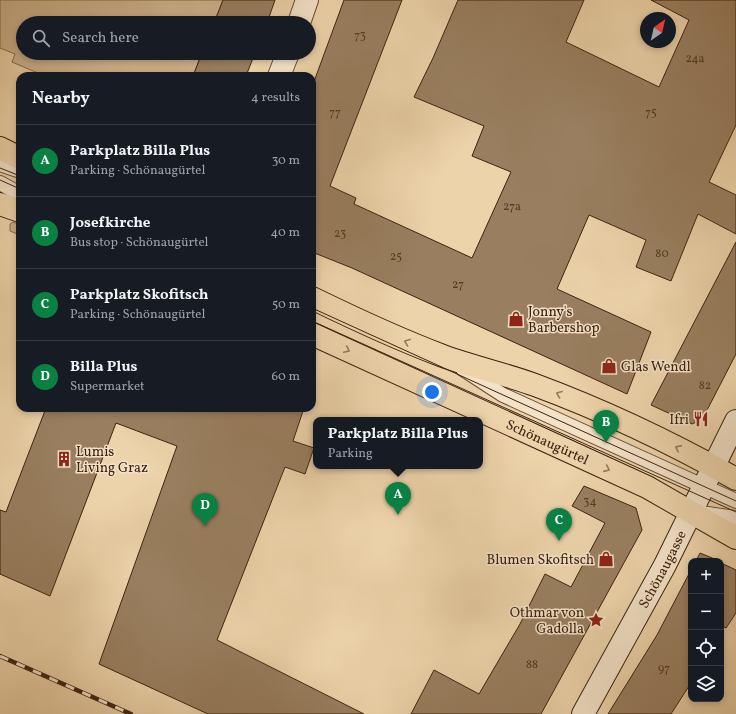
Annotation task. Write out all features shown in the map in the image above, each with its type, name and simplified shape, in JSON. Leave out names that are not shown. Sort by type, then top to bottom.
[{"type":"main road","points":[[302,16],[308,0]]},
{"type":"main road","points":[[281,72],[285,60]]},
{"type":"main road","points":[[0,148],[16,156]]},
{"type":"main road","points":[[0,204],[16,210]]},
{"type":"main road","points":[[316,300],[382,332],[443,356],[534,385],[571,399],[624,422],[712,466],[736,480]]},
{"type":"main road","name":"Schönaugürtel","points":[[316,336],[642,485],[736,538]]},
{"type":"main road","name":"Schönaugasse","points":[[583,714],[692,512],[712,466],[736,421]]},
{"type":"lane","points":[[0,164],[16,169]]},
{"type":"lane","points":[[0,183],[16,192]]},
{"type":"lane","points":[[443,356],[503,395],[736,501]]},
{"type":"lane","points":[[692,512],[736,518]]},
{"type":"shaded area","points":[[0,0],[223,0],[217,16],[16,16],[16,60],[199,60],[195,72],[36,72],[12,62],[15,54],[0,48]]},
{"type":"shaded area","points":[[13,222],[16,223],[16,233],[10,231],[10,224]]},
{"type":"building","points":[[223,0],[275,0],[269,16],[217,16]]},
{"type":"building","points":[[344,0],[402,0],[330,186],[356,198],[354,204],[472,258],[511,172],[472,156],[484,126],[414,97],[458,0],[584,0],[566,42],[659,87],[689,20],[651,0],[736,0],[736,125],[709,182],[736,195],[736,234],[698,214],[671,281],[636,267],[646,240],[589,215],[557,289],[651,332],[627,394],[352,268],[316,254],[316,76]]},
{"type":"building","points":[[199,60],[252,60],[248,72],[195,72]]},
{"type":"building","points":[[736,242],[736,354],[704,416],[699,421],[692,424],[651,405]]},
{"type":"building","points":[[44,412],[303,412],[293,441],[313,448],[305,474],[285,467],[217,640],[364,714],[208,714],[99,664],[177,446],[116,423],[50,596],[0,574],[0,510],[6,512]]},
{"type":"building","points":[[584,486],[636,508],[642,530],[541,714],[411,714],[434,670],[479,694],[520,624],[545,574],[571,587],[605,523],[572,506]]},
{"type":"building","points":[[700,553],[712,558],[698,558]]},
{"type":"building","points":[[724,564],[736,570],[736,613],[726,628],[724,627]]},
{"type":"building","points":[[688,576],[688,688],[671,714],[608,714],[657,635]]},
{"type":"tram line","points":[[0,168],[16,174]]},
{"type":"tram line","points":[[0,180],[16,187]]},
{"type":"tram line","points":[[316,310],[736,501]]},
{"type":"tram line","points":[[316,323],[736,512]]},
{"type":"railway","points":[[0,656],[131,714]]},
{"type":"place","name":"Jonny's Barbershop","points":[[516,319]]},
{"type":"place","name":"Glas Wendl","points":[[609,366]]},
{"type":"place","name":"Ifri","points":[[701,419]]},
{"type":"place","name":"Josefkirche","points":[[606,443]]},
{"type":"place","name":"Lumis Living Graz","points":[[64,459]]},
{"type":"place","name":"Parkplatz Billa Plus","points":[[398,515]]},
{"type":"place","name":"Billa Plus","points":[[205,526]]},
{"type":"place","name":"Parkplatz Skofitsch","points":[[559,541]]},
{"type":"place","name":"Blumen Skofitsch","points":[[606,559]]},
{"type":"place","name":"Othmar von Gadolla","points":[[596,620]]}]
